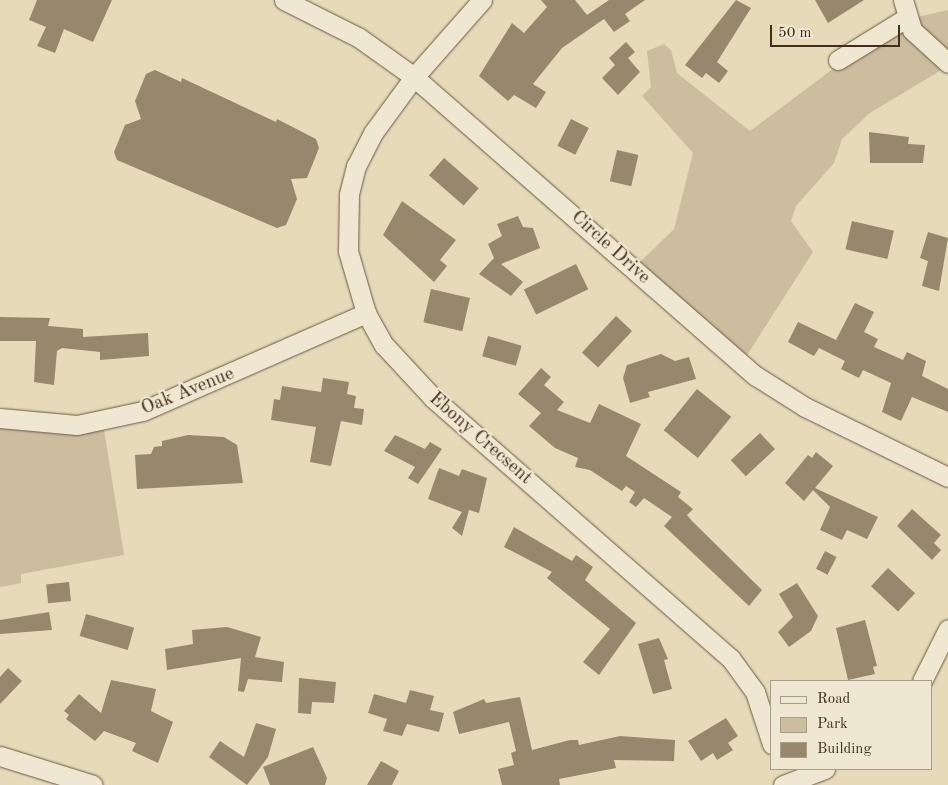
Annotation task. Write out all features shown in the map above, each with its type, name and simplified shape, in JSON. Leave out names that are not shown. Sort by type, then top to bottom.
[{"type":"street","name":"Circle Drive","points":[[284,0],[358,37],[414,77],[756,376],[805,408],[948,477]]},
{"type":"street","name":"Ebony Crecsent","points":[[482,0],[414,77],[373,133],[356,166],[348,195],[348,251],[366,313],[384,345],[433,398],[719,646],[755,692],[770,738]]},
{"type":"street","points":[[838,60],[904,9],[923,43],[948,63]]},
{"type":"street","name":"Oak Avenue","points":[[0,418],[78,425],[143,411],[366,313]]},
{"type":"street","points":[[922,680],[948,629]]},
{"type":"street","points":[[0,756],[94,785]]},
{"type":"street","points":[[778,770],[783,785],[822,770]]},
{"type":"green space","points":[[948,10],[948,66],[870,113],[842,139],[834,163],[796,206],[791,221],[813,252],[742,363],[634,268],[674,229],[693,153],[642,96],[651,87],[647,51],[664,44],[671,50],[677,73],[750,131],[842,62],[909,19]]},
{"type":"green space","points":[[0,419],[103,423],[124,555],[21,574],[21,583],[0,587]]},
{"type":"building","points":[[37,0],[112,0],[93,42],[64,29],[55,53],[37,46],[46,27],[29,20]]},
{"type":"building","points":[[541,0],[575,0],[587,15],[609,0],[645,0],[625,14],[630,21],[614,32],[604,19],[562,48],[533,84],[546,92],[536,108],[514,95],[508,101],[479,76],[512,23],[524,33],[547,7]]},
{"type":"building","points":[[736,0],[751,8],[717,62],[728,71],[719,83],[706,73],[702,78],[685,65]]},
{"type":"building","points":[[815,0],[864,0],[828,23]]},
{"type":"building","points":[[626,42],[635,52],[628,58],[640,72],[618,95],[602,78],[615,65],[609,58]]},
{"type":"building","points":[[155,70],[181,82],[182,78],[276,122],[277,119],[316,139],[319,148],[307,178],[291,179],[297,199],[286,225],[277,228],[117,160],[114,152],[125,125],[141,119],[135,101],[146,74]]},
{"type":"building","points":[[571,119],[589,128],[575,155],[557,146]]},
{"type":"building","points":[[869,132],[909,137],[908,144],[925,145],[923,163],[870,163]]},
{"type":"building","points":[[617,150],[638,155],[631,186],[610,181]]},
{"type":"building","points":[[444,158],[479,188],[464,206],[429,175]]},
{"type":"building","points":[[402,201],[456,240],[440,260],[447,266],[434,282],[383,235]]},
{"type":"building","points":[[518,216],[523,227],[533,228],[540,248],[501,264],[523,282],[511,296],[479,274],[494,258],[488,244],[502,236],[497,224]]},
{"type":"building","points":[[852,221],[894,231],[887,259],[845,249]]},
{"type":"building","points":[[928,232],[948,238],[939,291],[922,286],[928,261],[920,258]]},
{"type":"building","points":[[576,264],[588,289],[536,315],[524,289]]},
{"type":"building","points":[[431,289],[470,298],[462,331],[423,322]]},
{"type":"building","points":[[855,303],[874,312],[864,332],[878,339],[874,347],[903,360],[907,352],[926,361],[922,376],[948,389],[948,412],[912,397],[901,421],[882,412],[891,383],[863,370],[859,378],[841,369],[845,361],[819,348],[814,356],[788,342],[798,322],[836,340]]},
{"type":"building","points":[[616,316],[632,331],[598,368],[582,353]]},
{"type":"building","points":[[0,317],[50,318],[48,326],[83,329],[83,337],[148,333],[149,356],[100,360],[100,352],[62,348],[57,351],[54,385],[34,382],[36,341],[0,341]]},
{"type":"building","points":[[488,336],[522,346],[516,366],[482,356]]},
{"type":"building","points":[[661,354],[675,361],[689,357],[696,379],[648,392],[650,397],[630,403],[623,378],[627,365]]},
{"type":"building","points":[[541,368],[551,377],[544,385],[564,402],[557,410],[590,423],[599,404],[641,424],[626,456],[681,492],[678,497],[693,509],[687,515],[762,590],[749,606],[664,526],[672,517],[644,498],[636,507],[629,502],[635,492],[626,486],[622,491],[590,470],[575,467],[578,458],[555,448],[529,426],[541,413],[518,394]]},
{"type":"building","points":[[323,378],[349,382],[347,394],[356,396],[354,408],[364,409],[362,425],[341,421],[331,466],[310,462],[316,427],[271,420],[274,399],[280,400],[282,386],[321,392]]},
{"type":"building","points":[[697,389],[731,417],[698,458],[664,430]]},
{"type":"building","points":[[760,433],[775,449],[746,476],[731,460]]},
{"type":"building","points":[[188,435],[224,437],[237,445],[243,483],[137,489],[135,455],[151,454],[154,447],[162,446],[162,441]]},
{"type":"building","points":[[395,435],[425,449],[430,442],[442,449],[418,484],[408,478],[415,467],[384,451]]},
{"type":"building","points":[[816,452],[833,466],[815,488],[878,517],[867,539],[847,530],[842,540],[820,530],[830,507],[813,490],[804,501],[785,483],[808,455],[812,458]]},
{"type":"building","points":[[439,468],[459,476],[462,469],[487,478],[479,513],[469,510],[462,536],[452,528],[462,512],[428,499]]},
{"type":"building","points":[[912,509],[941,535],[934,543],[941,550],[932,560],[897,526]]},
{"type":"building","points":[[514,527],[572,561],[576,555],[593,567],[585,580],[636,623],[599,675],[583,662],[610,629],[547,578],[552,572],[504,547]]},
{"type":"building","points":[[825,551],[837,557],[828,575],[816,569]]},
{"type":"building","points":[[888,568],[915,593],[898,612],[871,586]]},
{"type":"building","points":[[69,582],[71,601],[48,603],[46,584]]},
{"type":"building","points":[[797,583],[818,616],[811,631],[789,647],[778,632],[793,617],[779,594]]},
{"type":"building","points":[[49,612],[52,630],[0,634],[0,620]]},
{"type":"building","points":[[86,614],[134,628],[128,650],[80,636]]},
{"type":"building","points":[[865,620],[877,666],[873,667],[875,674],[848,680],[836,628]]},
{"type":"building","points":[[227,627],[261,637],[255,657],[284,662],[282,682],[248,679],[244,692],[238,691],[241,658],[167,670],[165,649],[193,644],[192,630]]},
{"type":"building","points":[[659,638],[668,659],[664,660],[672,689],[653,694],[638,644]]},
{"type":"building","points":[[8,668],[22,681],[0,704],[0,677]]},
{"type":"building","points":[[299,678],[336,682],[334,703],[312,702],[311,714],[298,713]]},
{"type":"building","points":[[111,680],[156,689],[151,711],[173,722],[158,763],[132,751],[136,743],[104,731],[95,741],[66,719],[69,715],[64,711],[79,694],[101,713]]},
{"type":"building","points":[[410,690],[434,696],[430,710],[444,713],[439,732],[407,724],[402,736],[383,731],[387,719],[368,713],[374,694],[406,703]]},
{"type":"building","points":[[520,697],[532,750],[570,740],[578,740],[579,745],[620,736],[675,740],[674,761],[614,760],[616,768],[559,779],[560,785],[502,785],[498,769],[514,765],[511,753],[516,751],[509,722],[459,734],[453,712],[484,699],[486,703]]},
{"type":"building","points":[[726,718],[738,736],[728,743],[733,750],[717,760],[713,753],[701,761],[688,741]]},
{"type":"building","points":[[256,723],[276,729],[268,757],[247,785],[209,757],[220,741],[244,757]]},
{"type":"building","points":[[313,747],[327,778],[325,785],[270,785],[263,767]]},
{"type":"building","points":[[381,761],[399,771],[392,785],[367,785]]}]
